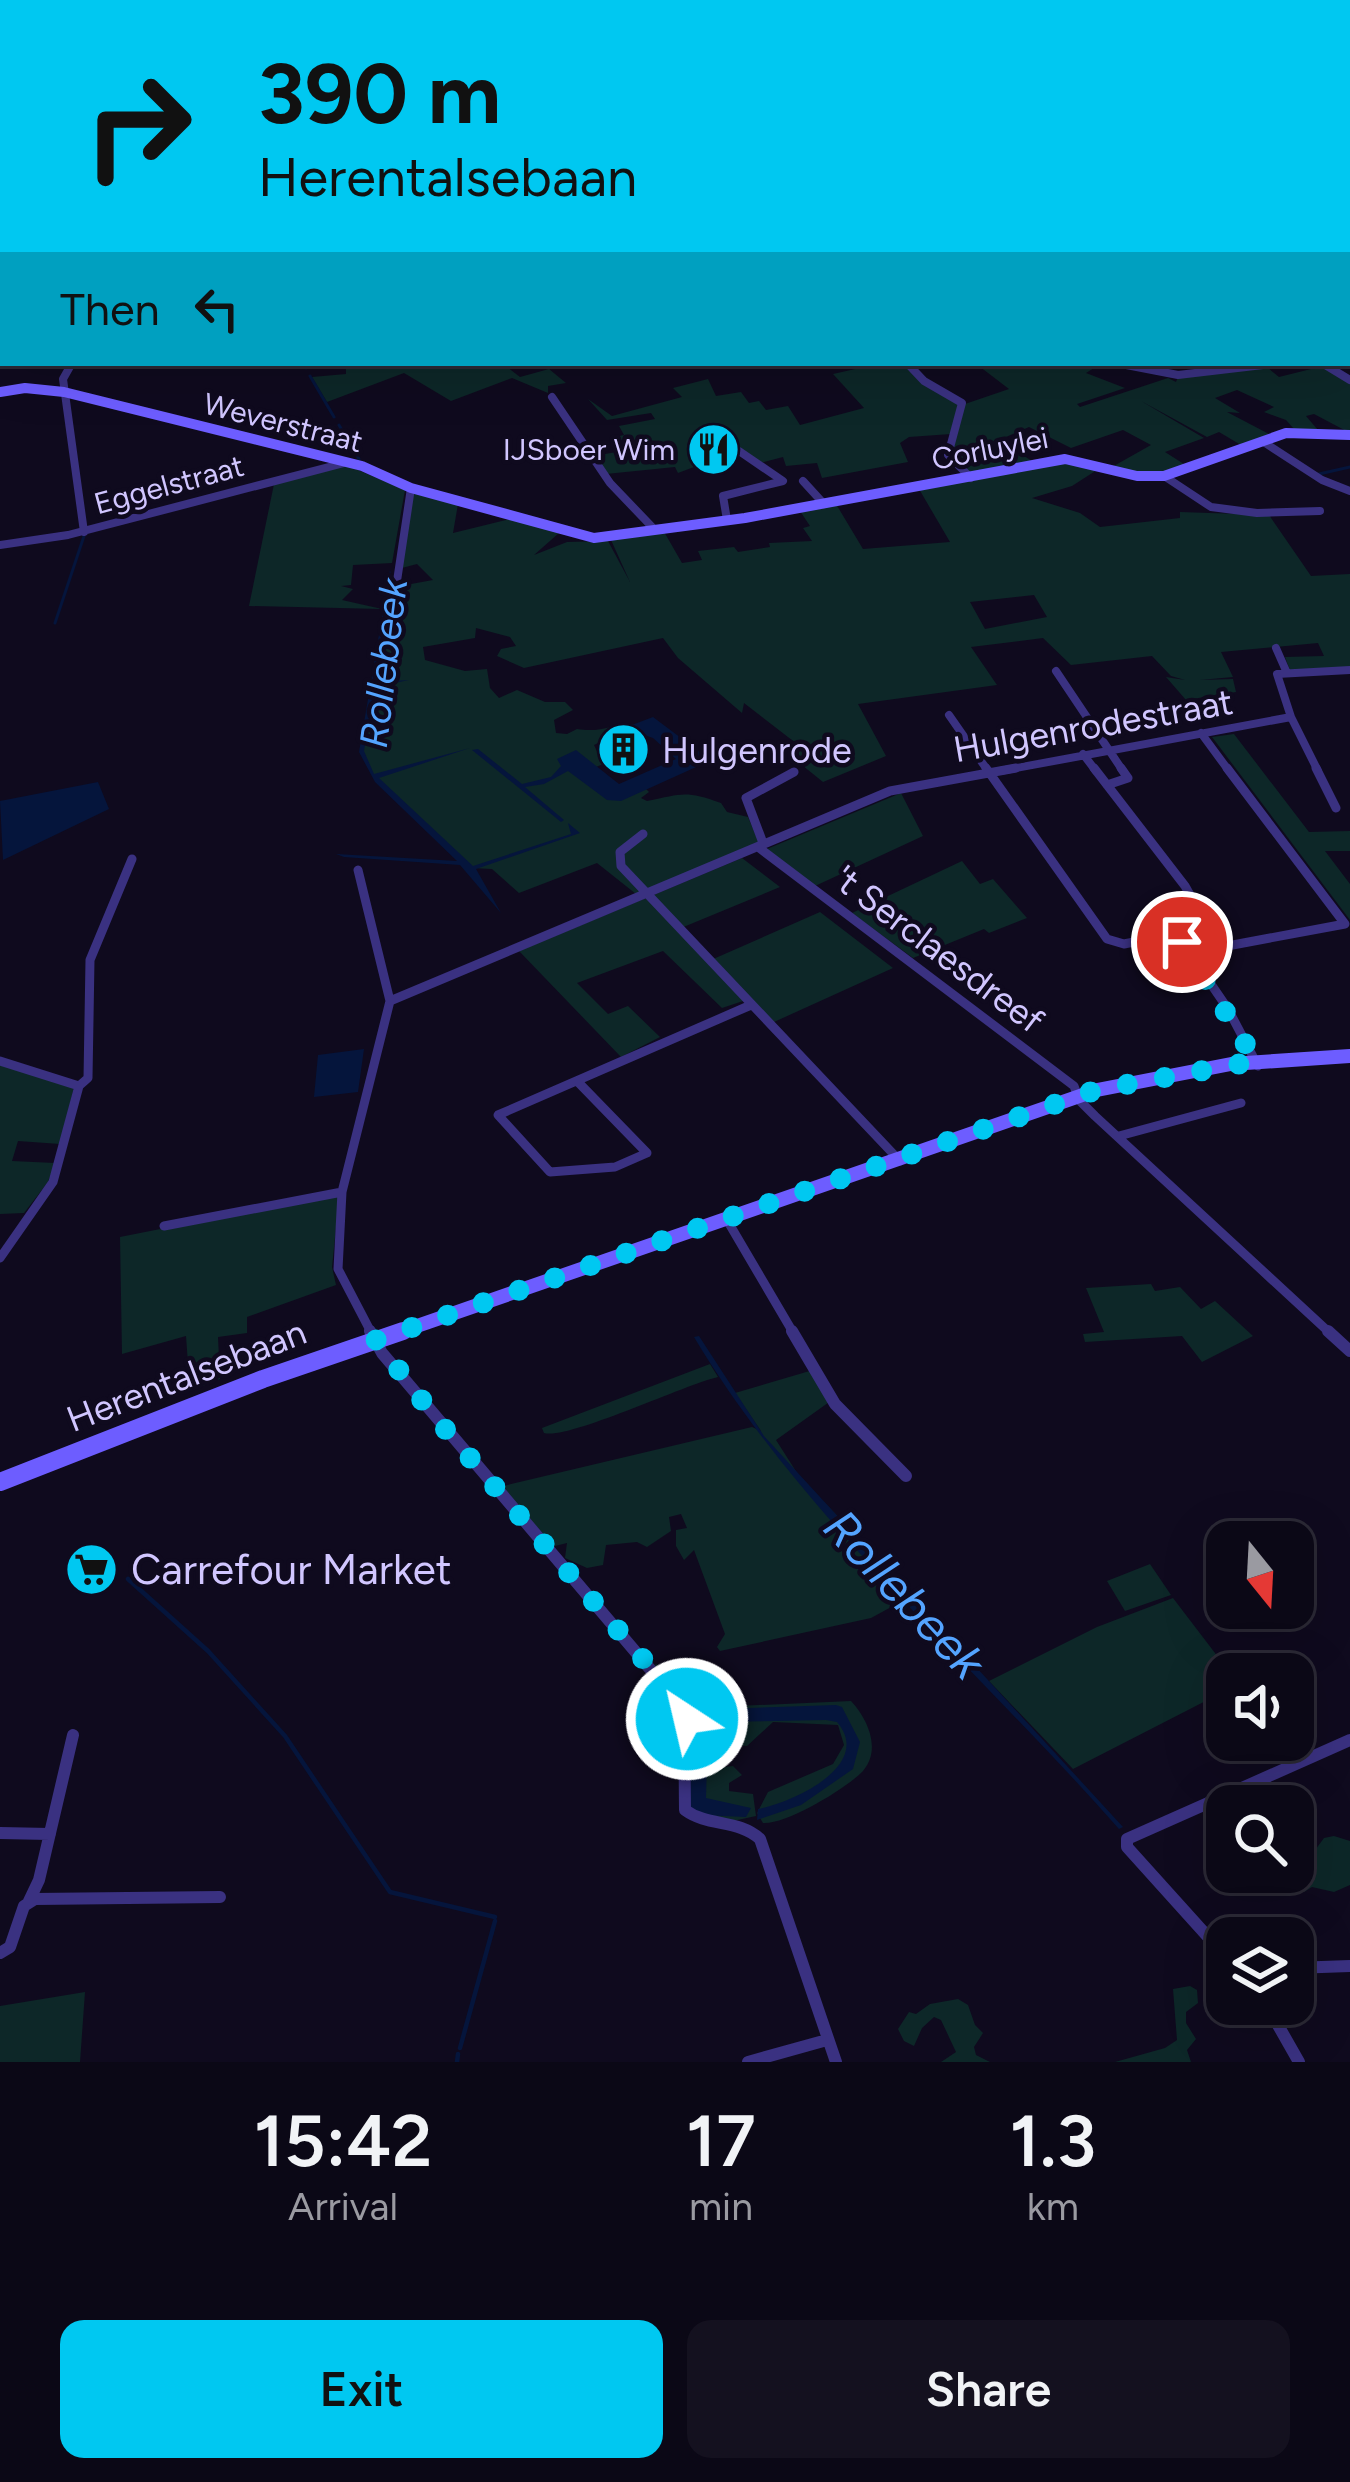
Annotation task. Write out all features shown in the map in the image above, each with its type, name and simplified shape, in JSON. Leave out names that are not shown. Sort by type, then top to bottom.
[{"type":"street","points":[[71,366],[63,377],[64,392],[84,532]]},
{"type":"street","points":[[910,366],[924,381],[962,403],[948,454],[971,478]]},
{"type":"street","points":[[1132,366],[1178,375],[1254,366]]},
{"type":"street","name":"Weverstraat","points":[[0,392],[25,388],[64,392],[348,462],[411,488]]},
{"type":"street","points":[[551,397],[616,489],[654,529]]},
{"type":"street","name":"Corluylei","points":[[411,488],[585,537],[609,538],[1065,459],[1137,476],[1164,476],[1299,431],[1350,435]]},
{"type":"street","points":[[1262,441],[1309,472],[1350,491]]},
{"type":"street","points":[[705,460],[739,451],[783,481],[723,496],[727,520]]},
{"type":"street","name":"Eggelstraat","points":[[0,545],[84,532],[348,462]]},
{"type":"street","name":"Corluylei","points":[[1164,476],[1211,507],[1257,513],[1320,511]]},
{"type":"street","points":[[803,481],[824,504]]},
{"type":"street","points":[[397,580],[411,488]]},
{"type":"street","name":"Hulgenrodestraat","points":[[1276,649],[1287,673],[1275,678],[1336,808]]},
{"type":"street","points":[[1287,673],[1350,670]]},
{"type":"street","points":[[1056,671],[1060,684],[1112,749],[1129,780],[1107,785]]},
{"type":"street","points":[[949,715],[1107,939],[1124,944],[1208,927]]},
{"type":"street","name":"Hulgenrodestraat","points":[[904,787],[1291,717]]},
{"type":"street","points":[[1190,953],[1345,924],[1202,733]]},
{"type":"street","points":[[1084,754],[1185,886],[1220,948]]},
{"type":"street","points":[[390,1001],[757,847],[746,798],[794,772]]},
{"type":"street","name":"'t Serclaesdreef","points":[[757,847],[904,787]]},
{"type":"street","points":[[643,834],[618,858],[646,894],[900,1161]]},
{"type":"street","name":"'t Serclaesdreef","points":[[757,847],[1074,1086],[1079,1100],[1350,1352]]},
{"type":"street","points":[[0,1258],[53,1182],[79,1086],[88,1078],[92,1061],[90,960],[132,859]]},
{"type":"street","points":[[358,870],[390,1001],[342,1192],[338,1269],[376,1340],[421,1400],[680,1702],[687,1719],[685,1810],[695,1819],[748,1827],[760,1839],[836,2062]]},
{"type":"street","points":[[1176,933],[1257,1064]]},
{"type":"street","points":[[577,1081],[647,1153],[615,1167],[550,1172],[498,1115],[668,1037],[751,1005]]},
{"type":"street","name":"Herentalsebaan","points":[[0,1482],[376,1340],[1079,1100],[1257,1064],[1350,1059]]},
{"type":"street","points":[[0,1061],[79,1086]]},
{"type":"street","points":[[1119,1136],[1241,1103]]},
{"type":"street","points":[[164,1226],[342,1192]]},
{"type":"street","points":[[727,1220],[835,1404],[906,1476]]},
{"type":"street","points":[[0,1953],[10,1948],[29,1901],[73,1735]]},
{"type":"street","points":[[1206,1935],[1127,1847],[1130,1836],[1350,1740]]},
{"type":"street","points":[[0,1833],[50,1834]]},
{"type":"street","points":[[29,1901],[220,1897]]},
{"type":"street","points":[[1314,1968],[1350,1966]]},
{"type":"street","points":[[1277,2025],[1299,2062]]},
{"type":"street","points":[[748,2062],[827,2040]]},
{"type":"green space","points":[[346,366],[506,366],[520,377],[549,369],[566,383],[548,386],[548,393],[512,378],[451,401],[404,373],[327,402],[312,377],[346,374]]},
{"type":"green space","points":[[869,366],[907,366],[960,405],[951,434],[909,437],[900,443],[908,462],[822,478],[817,463],[786,466],[783,457],[760,463],[739,450],[730,430],[689,438],[702,464],[678,473],[675,467],[606,474],[594,456],[622,451],[615,437],[624,435],[619,426],[655,419],[651,413],[607,420],[588,399],[612,416],[682,397],[673,388],[708,379],[716,396],[741,392],[749,403],[759,401],[766,410],[788,406],[800,425],[864,408],[833,374]]},
{"type":"green space","points":[[979,366],[1097,366],[1086,373],[1125,388],[1077,404],[1080,407],[1168,378],[1176,382],[1178,377],[1268,368],[1279,377],[1323,366],[1350,381],[1350,433],[1314,414],[1306,416],[1318,430],[1294,429],[1286,420],[1264,412],[1274,407],[1237,390],[1215,398],[1240,413],[1227,412],[1269,434],[1241,445],[1219,432],[1207,437],[1141,401],[1204,438],[1165,452],[1187,466],[1150,473],[1112,467],[1151,445],[1123,430],[1071,448],[1029,427],[999,440],[1035,463],[971,475],[950,456],[965,404],[1009,389]]},
{"type":"green space","points":[[1056,462],[1100,468],[1072,486],[1032,498],[1080,513],[1100,527],[1180,518],[1180,512],[1269,515],[1311,576],[1350,574],[1350,667],[1290,670],[1285,657],[1324,656],[1318,643],[1221,652],[1233,677],[1200,680],[1233,679],[1236,692],[1186,700],[1166,677],[1185,680],[1171,676],[1152,656],[1071,665],[1043,638],[971,647],[997,685],[858,704],[886,756],[823,782],[792,757],[796,755],[789,749],[797,744],[744,703],[742,713],[678,658],[663,638],[524,668],[497,656],[501,649],[516,646],[510,637],[476,628],[475,638],[423,647],[425,660],[465,671],[487,669],[490,688],[499,698],[517,690],[545,702],[565,702],[573,710],[554,720],[556,733],[636,725],[594,745],[603,764],[594,768],[590,782],[645,788],[649,792],[641,798],[647,801],[699,796],[721,803],[727,812],[748,817],[759,843],[636,894],[597,863],[519,893],[492,869],[472,868],[375,778],[361,746],[389,588],[433,580],[417,564],[398,569],[410,491],[458,504],[453,533],[510,519],[559,533],[534,555],[567,542],[608,541],[630,582],[611,540],[663,530],[682,563],[702,560],[698,551],[734,547],[738,552],[770,547],[769,543],[812,541],[803,528],[810,526],[800,511],[836,504],[863,549],[950,542],[919,489]],"holes":[[[1034,595],[1047,617],[985,629],[970,602]]]},
{"type":"green space","points":[[346,465],[405,490],[392,563],[353,565],[351,585],[341,586],[353,589],[342,600],[382,609],[249,606],[274,484]]},
{"type":"green space","points":[[1234,734],[1309,832],[1350,831],[1350,851],[1325,851],[1350,884],[1350,920],[1212,737]]},
{"type":"green space","points":[[901,793],[923,836],[815,886],[767,849]]},
{"type":"green space","points":[[742,858],[780,887],[681,928],[711,960],[820,912],[893,968],[774,1022],[749,999],[722,1008],[663,951],[577,983],[608,1014],[628,1006],[660,1037],[621,1057],[519,951]]},
{"type":"green space","points":[[962,861],[980,884],[993,879],[1027,918],[989,933],[984,929],[913,958],[852,913]]},
{"type":"green space","points":[[0,1065],[74,1087],[60,1144],[18,1141],[12,1161],[55,1163],[48,1182],[24,1213],[0,1214]]},
{"type":"green space","points":[[332,1195],[339,1198],[332,1267],[336,1285],[247,1317],[247,1333],[218,1337],[220,1379],[190,1391],[186,1336],[122,1354],[120,1237]]},
{"type":"green space","points":[[1151,1284],[1155,1291],[1180,1287],[1201,1309],[1215,1301],[1253,1336],[1202,1362],[1182,1336],[1085,1342],[1083,1334],[1104,1332],[1086,1288]]},
{"type":"green space","points":[[710,1364],[718,1377],[576,1428],[544,1433],[542,1428]]},
{"type":"green space","points":[[813,1370],[832,1400],[776,1440],[799,1476],[904,1585],[906,1605],[895,1605],[871,1618],[720,1651],[717,1647],[725,1634],[694,1550],[684,1560],[676,1546],[676,1530],[687,1528],[681,1514],[669,1517],[671,1531],[647,1547],[637,1542],[606,1545],[603,1565],[587,1568],[565,1558],[567,1543],[555,1546],[499,1487],[752,1427],[761,1431],[735,1393]]},
{"type":"green space","points":[[1150,1564],[1171,1595],[1125,1611],[1107,1581]]},
{"type":"green space","points":[[1173,1598],[1215,1653],[1206,1653],[1206,1701],[1073,1769],[989,1681],[1097,1627]]},
{"type":"green space","points":[[657,1664],[692,1708],[851,1701],[870,1734],[869,1762],[855,1778],[816,1804],[763,1823],[757,1813],[768,1792],[833,1764],[844,1745],[838,1725],[773,1722],[747,1746],[730,1745],[724,1767],[733,1766],[742,1775],[729,1783],[729,1791],[753,1794],[756,1816],[733,1821],[690,1810],[689,1710],[653,1665]]},
{"type":"green space","points":[[1324,1838],[1350,1841],[1350,1885],[1334,1892],[1314,1887],[1314,1852]]},
{"type":"green space","points":[[1190,1986],[1197,1990],[1198,2003],[1186,2012],[1186,2023],[1196,2039],[1187,2050],[1191,2062],[1115,2062],[1177,2040],[1173,1989]]},
{"type":"green space","points":[[85,1992],[80,2062],[0,2062],[0,2006]]},
{"type":"green space","points":[[958,1999],[968,2005],[983,2033],[974,2047],[976,2055],[990,2062],[941,2062],[956,2052],[941,2020],[934,2017],[922,2028],[914,2046],[904,2041],[898,2029],[909,2012],[916,2014],[930,2004]]},
{"type":"water","points":[[390,570],[392,582],[401,584],[392,586],[376,682],[409,680],[375,687],[364,751],[374,774],[470,748],[379,778],[473,866],[571,834],[568,823],[580,833],[476,869],[501,913],[460,865],[336,854],[457,861],[375,782],[359,752]]},
{"type":"water","points":[[653,717],[705,756],[705,763],[621,801],[607,800],[568,771],[544,784],[525,787],[564,820],[561,822],[472,750],[478,749],[522,784],[551,777],[561,766],[557,759],[576,750],[619,784],[676,759],[653,738],[624,728]]},
{"type":"water","points":[[98,782],[109,809],[3,860],[0,801]]},
{"type":"water","points":[[364,1049],[358,1092],[314,1097],[318,1055]]},
{"type":"water","points":[[699,1336],[764,1436],[1123,1827],[1119,1829],[839,1531],[738,1404],[694,1337]]},
{"type":"water","points":[[842,1707],[860,1742],[853,1769],[801,1805],[757,1820],[758,1809],[825,1779],[838,1767],[846,1738],[837,1722],[826,1720],[717,1722],[708,1728],[706,1798],[751,1808],[746,1817],[700,1815],[693,1810],[687,1800],[692,1710]]},
{"type":"waterway","name":"Rollebeek","points":[[310,376],[334,417]]},
{"type":"waterway","name":"Rollebeek","points":[[339,425],[346,437]]},
{"type":"waterway","name":"Rollebeek","points":[[346,438],[359,459]]},
{"type":"waterway","points":[[1319,474],[1350,467]]},
{"type":"waterway","points":[[55,623],[84,536]]},
{"type":"waterway","points":[[128,1579],[208,1651],[285,1736],[390,1892],[495,1917]]},
{"type":"waterway","points":[[460,2048],[495,1921]]},
{"type":"waterway","points":[[457,2062],[458,2054]]},
{"type":"place","name":"IJSboer Wim","points":[[714,450]]},
{"type":"place","name":"Hulgenrode","points":[[623,750]]},
{"type":"place","name":"Carrefour Market","points":[[92,1569]]},
{"type":"route","points":[[687,1719],[680,1702],[434,1416],[376,1340],[1079,1100],[1096,1090],[1256,1061],[1228,1009],[1182,942]]}]
